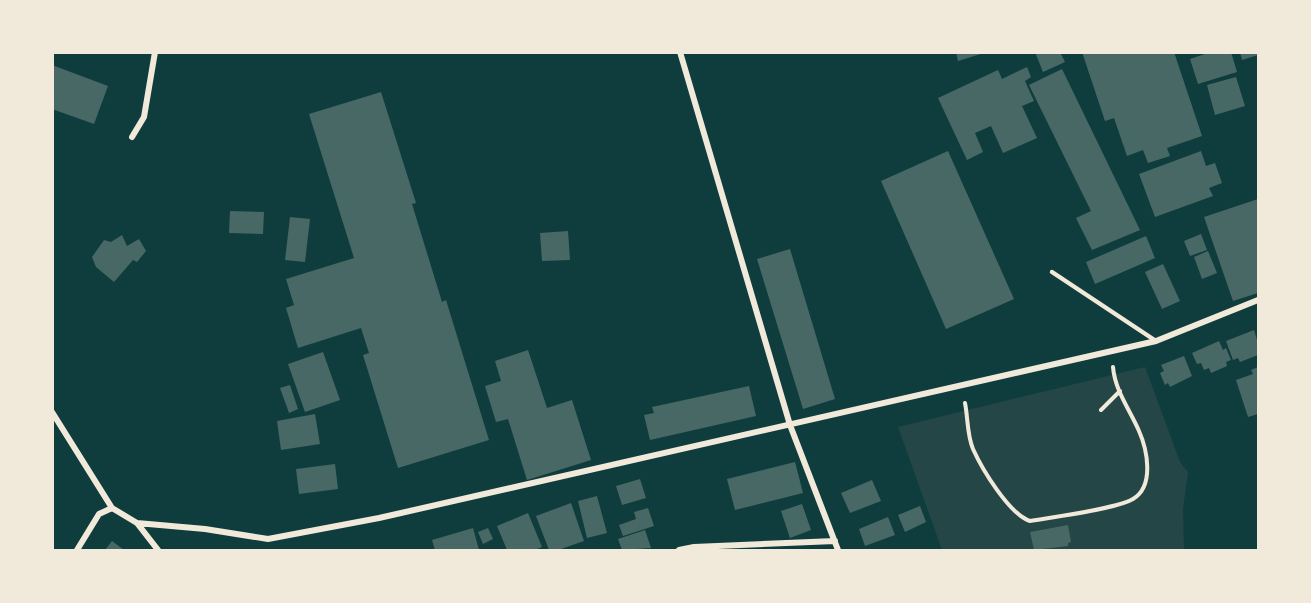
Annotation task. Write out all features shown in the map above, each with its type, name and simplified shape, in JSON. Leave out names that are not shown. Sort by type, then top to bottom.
[{"type":"street","points":[[132,137],[144,117],[155,52]]},
{"type":"street","points":[[680,52],[790,425],[838,550]]},
{"type":"street","points":[[136,523],[205,529],[268,539],[379,518],[1156,341],[1258,300]]},
{"type":"street","points":[[52,412],[112,508],[136,523],[158,550]]},
{"type":"street","points":[[76,550],[99,514],[112,508]]},
{"type":"street","points":[[679,550],[694,547],[834,541]]},
{"type":"lane","points":[[1052,272],[1156,341]]},
{"type":"path","points":[[965,403],[972,448],[1009,506],[1020,518],[1030,521],[1115,504],[1134,498],[1143,487],[1148,472],[1142,438],[1120,391],[1113,368]]},
{"type":"path","points":[[1101,410],[1120,391]]},
{"type":"shaded area","points":[[1145,367],[1180,462],[1188,472],[1183,509],[1184,550],[942,550],[898,427]]},
{"type":"building","points":[[956,52],[984,52],[984,53],[958,61]]},
{"type":"building","points":[[1035,52],[1060,52],[1065,62],[1043,72]]},
{"type":"building","points":[[1082,52],[1174,52],[1202,136],[1167,148],[1170,156],[1148,163],[1143,150],[1127,156],[1114,118],[1105,121]]},
{"type":"building","points":[[1211,52],[1231,52],[1237,72],[1198,84],[1190,59]]},
{"type":"building","points":[[1240,52],[1258,52],[1258,55],[1242,60]]},
{"type":"building","points":[[52,65],[108,86],[94,124],[52,109]]},
{"type":"building","points":[[1027,67],[1031,77],[1025,81],[1034,101],[1022,106],[1037,138],[1003,153],[991,126],[975,133],[983,152],[967,160],[938,98],[998,70],[1002,79]]},
{"type":"building","points":[[1062,69],[1140,230],[1092,250],[1076,218],[1091,211],[1029,85]]},
{"type":"building","points":[[1236,77],[1245,106],[1215,115],[1207,85]]},
{"type":"building","points":[[381,92],[416,203],[412,204],[442,302],[446,300],[489,440],[398,468],[363,355],[369,353],[361,328],[298,348],[286,308],[294,305],[286,279],[354,258],[309,114]]},
{"type":"building","points":[[948,151],[1014,299],[946,329],[881,181]]},
{"type":"building","points":[[1201,151],[1206,166],[1215,163],[1222,183],[1209,188],[1213,196],[1155,217],[1139,174]]},
{"type":"building","points":[[1258,199],[1258,293],[1233,301],[1204,217]]},
{"type":"building","points":[[230,211],[264,212],[263,234],[229,233]]},
{"type":"building","points":[[290,217],[310,219],[305,262],[285,260]]},
{"type":"building","points":[[568,231],[570,260],[542,261],[540,233]]},
{"type":"building","points":[[1201,234],[1207,250],[1190,256],[1184,241]]},
{"type":"building","points":[[122,235],[127,246],[139,239],[146,251],[137,262],[133,260],[114,282],[96,267],[92,257],[104,240],[111,242]]},
{"type":"building","points":[[1146,236],[1155,258],[1095,284],[1086,262]]},
{"type":"building","points":[[790,249],[835,399],[803,409],[757,259]]},
{"type":"building","points":[[1208,251],[1217,273],[1202,279],[1194,257]]},
{"type":"building","points":[[1163,264],[1180,301],[1162,309],[1145,272]]},
{"type":"building","points":[[1254,330],[1258,343],[1258,355],[1240,362],[1238,358],[1233,360],[1226,341]]},
{"type":"building","points":[[1219,341],[1223,350],[1226,348],[1231,360],[1226,362],[1227,366],[1211,373],[1209,368],[1204,370],[1201,363],[1197,364],[1192,353]]},
{"type":"building","points":[[528,350],[547,408],[572,400],[591,460],[527,480],[508,419],[496,422],[485,386],[501,381],[495,361]]},
{"type":"building","points":[[323,352],[340,400],[305,412],[288,364]]},
{"type":"building","points":[[1184,356],[1192,376],[1170,387],[1168,383],[1165,385],[1160,373],[1164,371],[1161,365]]},
{"type":"building","points":[[1258,367],[1258,414],[1248,417],[1236,380],[1253,374],[1251,370]]},
{"type":"building","points":[[290,385],[298,409],[289,413],[280,388]]},
{"type":"building","points":[[749,386],[756,416],[650,440],[644,415],[654,413],[652,407]]},
{"type":"building","points":[[315,414],[320,444],[281,450],[277,421]]},
{"type":"building","points":[[795,462],[803,493],[735,510],[727,479]]},
{"type":"building","points":[[335,464],[338,489],[299,494],[296,469]]},
{"type":"building","points":[[640,479],[646,498],[622,505],[616,486]]},
{"type":"building","points":[[872,480],[881,501],[850,513],[841,493]]},
{"type":"building","points":[[597,496],[607,533],[587,538],[578,501]]},
{"type":"building","points":[[571,503],[584,541],[558,550],[549,550],[536,516]]},
{"type":"building","points":[[802,504],[811,530],[790,538],[781,511]]},
{"type":"building","points":[[920,506],[926,522],[905,532],[898,515]]},
{"type":"building","points":[[648,508],[654,526],[623,536],[619,525],[636,519],[634,512]]},
{"type":"building","points":[[528,513],[542,547],[535,550],[507,550],[497,526]]},
{"type":"building","points":[[888,517],[895,535],[865,546],[859,529]]},
{"type":"building","points":[[1068,525],[1071,542],[1068,546],[1034,550],[1030,532]]},
{"type":"building","points":[[473,528],[479,550],[435,550],[432,540]]},
{"type":"building","points":[[488,528],[493,539],[483,544],[478,532]]},
{"type":"building","points":[[645,530],[651,548],[622,550],[618,539]]},
{"type":"building","points":[[112,541],[124,550],[105,550]]}]
